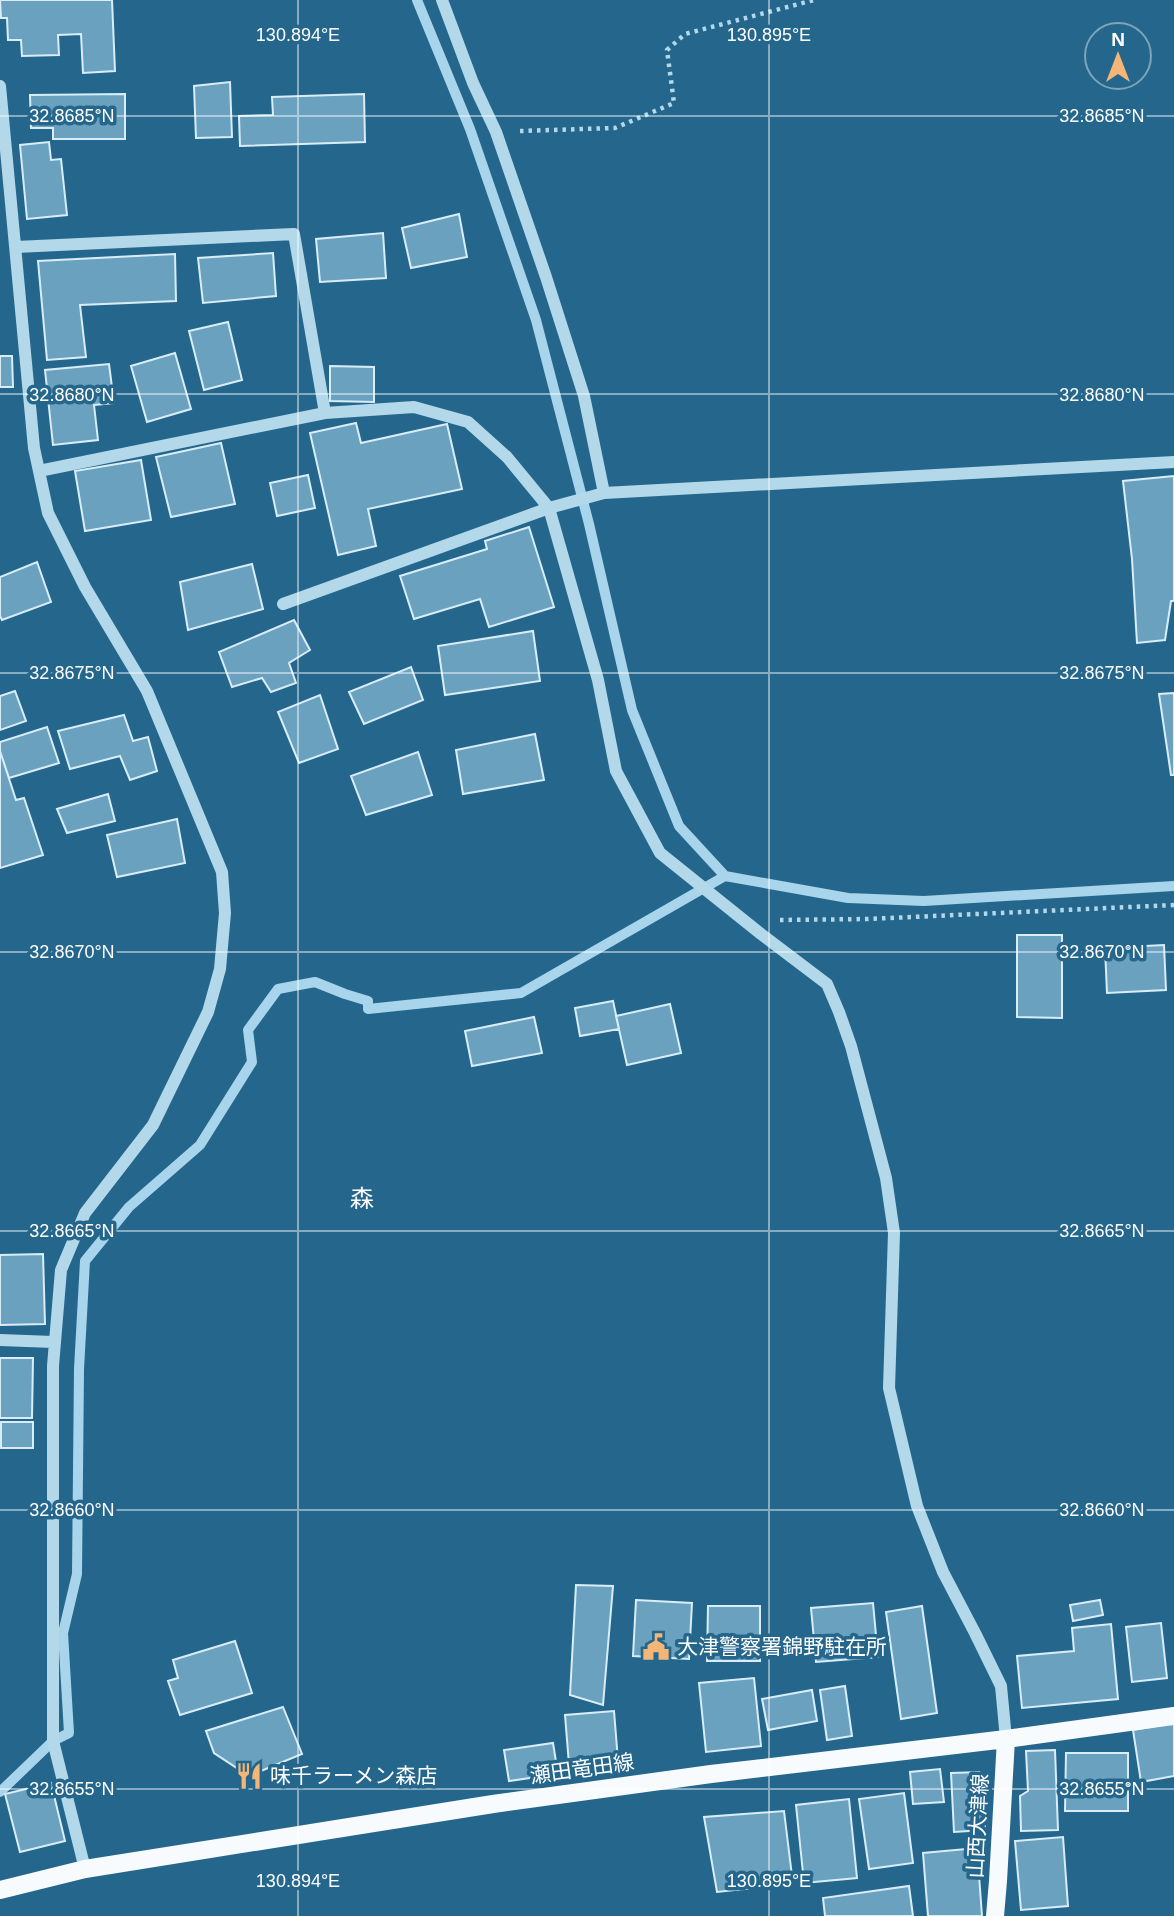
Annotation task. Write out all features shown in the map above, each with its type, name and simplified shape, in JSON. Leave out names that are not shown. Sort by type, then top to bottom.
[{"type":"main road","name":"瀬田竜田線","points":[[0,1890],[85,1869],[493,1804],[1174,1716]]},
{"type":"main road","name":"山西大津線","points":[[995,1916],[1006,1739]]},
{"type":"street","points":[[442,0],[473,83],[496,132],[546,277],[584,396],[604,493]]},
{"type":"street","points":[[0,86],[34,448],[48,513],[85,587],[147,691],[222,872],[225,913],[220,969],[208,1012],[153,1125],[85,1213],[61,1270],[53,1342],[53,1741],[85,1869]]},
{"type":"street","points":[[16,247],[294,234],[325,413]]},
{"type":"street","points":[[39,471],[325,413],[414,407],[468,422],[507,457],[549,508],[598,680],[615,771],[660,853],[827,984],[851,1046],[886,1178],[894,1233],[888,1388],[921,1517],[943,1572],[1001,1686],[1006,1739]]},
{"type":"street","points":[[283,604],[549,508],[604,493],[1174,462]]},
{"type":"street","points":[[0,1340],[53,1342]]},
{"type":"path","points":[[496,132],[615,128],[674,103],[667,50],[685,34],[814,0]]},
{"type":"path","points":[[744,920],[868,919],[1174,905]]},
{"type":"building","points":[[0,0],[112,0],[115,71],[83,73],[81,34],[58,35],[59,55],[22,56],[21,40],[8,40],[7,18],[1,18]]},
{"type":"building","points":[[230,82],[232,137],[196,138],[194,86]]},
{"type":"building","points":[[125,94],[125,139],[53,139],[53,128],[31,128],[30,95]]},
{"type":"building","points":[[364,94],[365,142],[240,146],[239,116],[273,115],[272,97]]},
{"type":"building","points":[[49,142],[51,160],[61,159],[67,215],[27,219],[20,145]]},
{"type":"building","points":[[459,214],[467,257],[411,268],[402,228]]},
{"type":"building","points":[[383,233],[386,278],[320,282],[316,239]]},
{"type":"building","points":[[273,253],[276,296],[203,303],[198,258]]},
{"type":"building","points":[[175,254],[176,301],[80,305],[86,357],[47,360],[38,261]]},
{"type":"building","points":[[228,322],[242,380],[204,390],[189,331]]},
{"type":"building","points":[[175,353],[191,409],[147,422],[131,366]]},
{"type":"building","points":[[0,356],[12,356],[13,387],[0,387]]},
{"type":"building","points":[[109,364],[114,403],[94,405],[98,440],[53,445],[45,370]]},
{"type":"building","points":[[330,366],[374,367],[374,402],[330,401]]},
{"type":"building","points":[[356,423],[361,443],[447,424],[462,489],[368,509],[376,546],[338,555],[310,433]]},
{"type":"building","points":[[221,443],[235,504],[171,517],[156,457]]},
{"type":"building","points":[[141,460],[151,520],[85,531],[75,471]]},
{"type":"building","points":[[308,475],[315,508],[277,516],[270,483]]},
{"type":"building","points":[[1174,476],[1174,601],[1171,601],[1165,640],[1137,643],[1132,559],[1123,481]]},
{"type":"building","points":[[529,527],[554,607],[489,627],[480,599],[414,619],[400,576],[487,549],[485,541]]},
{"type":"building","points":[[37,562],[51,602],[2,620],[0,577]]},
{"type":"building","points":[[252,564],[263,609],[188,630],[180,582]]},
{"type":"building","points":[[294,620],[310,650],[289,663],[296,683],[271,692],[262,678],[232,687],[219,652]]},
{"type":"building","points":[[533,631],[540,681],[445,695],[438,646]]},
{"type":"building","points":[[411,667],[423,700],[364,724],[349,692]]},
{"type":"building","points":[[15,691],[26,721],[0,730],[0,696]]},
{"type":"building","points":[[1174,693],[1174,775],[1171,775],[1159,694]]},
{"type":"building","points":[[320,695],[338,749],[299,763],[278,712]]},
{"type":"building","points":[[124,715],[133,741],[148,737],[157,771],[130,780],[120,756],[70,769],[58,731]]},
{"type":"building","points":[[47,727],[59,763],[9,778],[0,751],[0,742]]},
{"type":"building","points":[[535,734],[544,780],[463,794],[456,750]]},
{"type":"building","points":[[0,751],[16,800],[24,798],[43,855],[0,868]]},
{"type":"building","points":[[418,752],[432,795],[366,815],[351,776]]},
{"type":"building","points":[[108,794],[115,821],[67,833],[57,809]]},
{"type":"building","points":[[177,819],[185,863],[117,877],[107,835]]},
{"type":"building","points":[[1017,935],[1062,935],[1062,1018],[1017,1017]]},
{"type":"building","points":[[1164,945],[1166,990],[1107,993],[1105,948]]},
{"type":"building","points":[[613,1001],[619,1029],[580,1036],[575,1008]]},
{"type":"building","points":[[670,1004],[681,1053],[627,1065],[616,1016]]},
{"type":"building","points":[[534,1017],[542,1053],[472,1066],[465,1031]]},
{"type":"building","points":[[43,1254],[45,1324],[0,1325],[0,1255]]},
{"type":"building","points":[[0,1358],[33,1358],[32,1418],[0,1418]]},
{"type":"building","points":[[1,1422],[33,1422],[33,1448],[1,1448]]},
{"type":"building","points":[[576,1585],[613,1586],[603,1705],[570,1695]]},
{"type":"building","points":[[636,1600],[692,1603],[689,1659],[633,1656]]},
{"type":"building","points":[[1100,1600],[1103,1615],[1073,1621],[1070,1605]]},
{"type":"building","points":[[873,1603],[878,1657],[816,1662],[811,1608]]},
{"type":"building","points":[[708,1606],[760,1606],[760,1661],[707,1661]]},
{"type":"building","points":[[922,1606],[937,1713],[901,1719],[886,1612]]},
{"type":"building","points":[[1161,1623],[1167,1678],[1132,1682],[1126,1627]]},
{"type":"building","points":[[1111,1624],[1118,1699],[1022,1708],[1017,1656],[1074,1651],[1072,1628]]},
{"type":"building","points":[[235,1641],[252,1693],[180,1715],[168,1681],[178,1678],[173,1660]]},
{"type":"building","points":[[754,1678],[761,1746],[706,1752],[699,1683]]},
{"type":"building","points":[[845,1686],[852,1736],[827,1740],[820,1690]]},
{"type":"building","points":[[812,1690],[817,1721],[768,1730],[762,1699]]},
{"type":"building","points":[[283,1707],[302,1754],[249,1776],[214,1753],[206,1731]]},
{"type":"building","points":[[614,1711],[619,1773],[570,1777],[565,1715]]},
{"type":"building","points":[[1174,1723],[1174,1776],[1141,1782],[1133,1730]]},
{"type":"building","points":[[553,1743],[558,1774],[509,1781],[504,1750]]},
{"type":"building","points":[[1055,1750],[1058,1830],[1021,1831],[1020,1796],[1028,1791],[1026,1751]]},
{"type":"building","points":[[1066,1753],[1128,1753],[1128,1811],[1065,1811]]},
{"type":"building","points":[[940,1769],[944,1802],[913,1804],[910,1772]]},
{"type":"building","points":[[981,1772],[985,1830],[954,1832],[951,1773]]},
{"type":"building","points":[[51,1783],[65,1841],[20,1852],[5,1794]]},
{"type":"building","points":[[904,1793],[913,1863],[869,1869],[859,1799]]},
{"type":"building","points":[[849,1799],[857,1878],[804,1883],[796,1805]]},
{"type":"building","points":[[784,1811],[793,1884],[717,1892],[704,1817]]},
{"type":"building","points":[[1063,1837],[1068,1906],[1021,1910],[1015,1841]]},
{"type":"building","points":[[977,1848],[982,1916],[928,1916],[923,1853]]},
{"type":"building","points":[[909,1886],[913,1916],[825,1916],[823,1898]]},
{"type":"waterway","points":[[417,0],[470,129],[536,320],[589,524],[632,710],[679,826],[725,876]]},
{"type":"waterway","points":[[0,1792],[53,1741],[69,1733],[63,1633],[77,1574],[79,1369],[85,1261],[129,1207],[200,1145],[252,1062],[248,1030],[278,989],[315,982],[368,1001],[368,1009],[521,993],[725,876],[848,898],[924,901],[1174,886]]},
{"type":"place","name":"大津警察署錦野駐在所","points":[[656,1647]]},
{"type":"place","name":"味千ラーメン森店","points":[[249,1776]]},
{"type":"district","name":"森","points":[[362,1199]]}]
